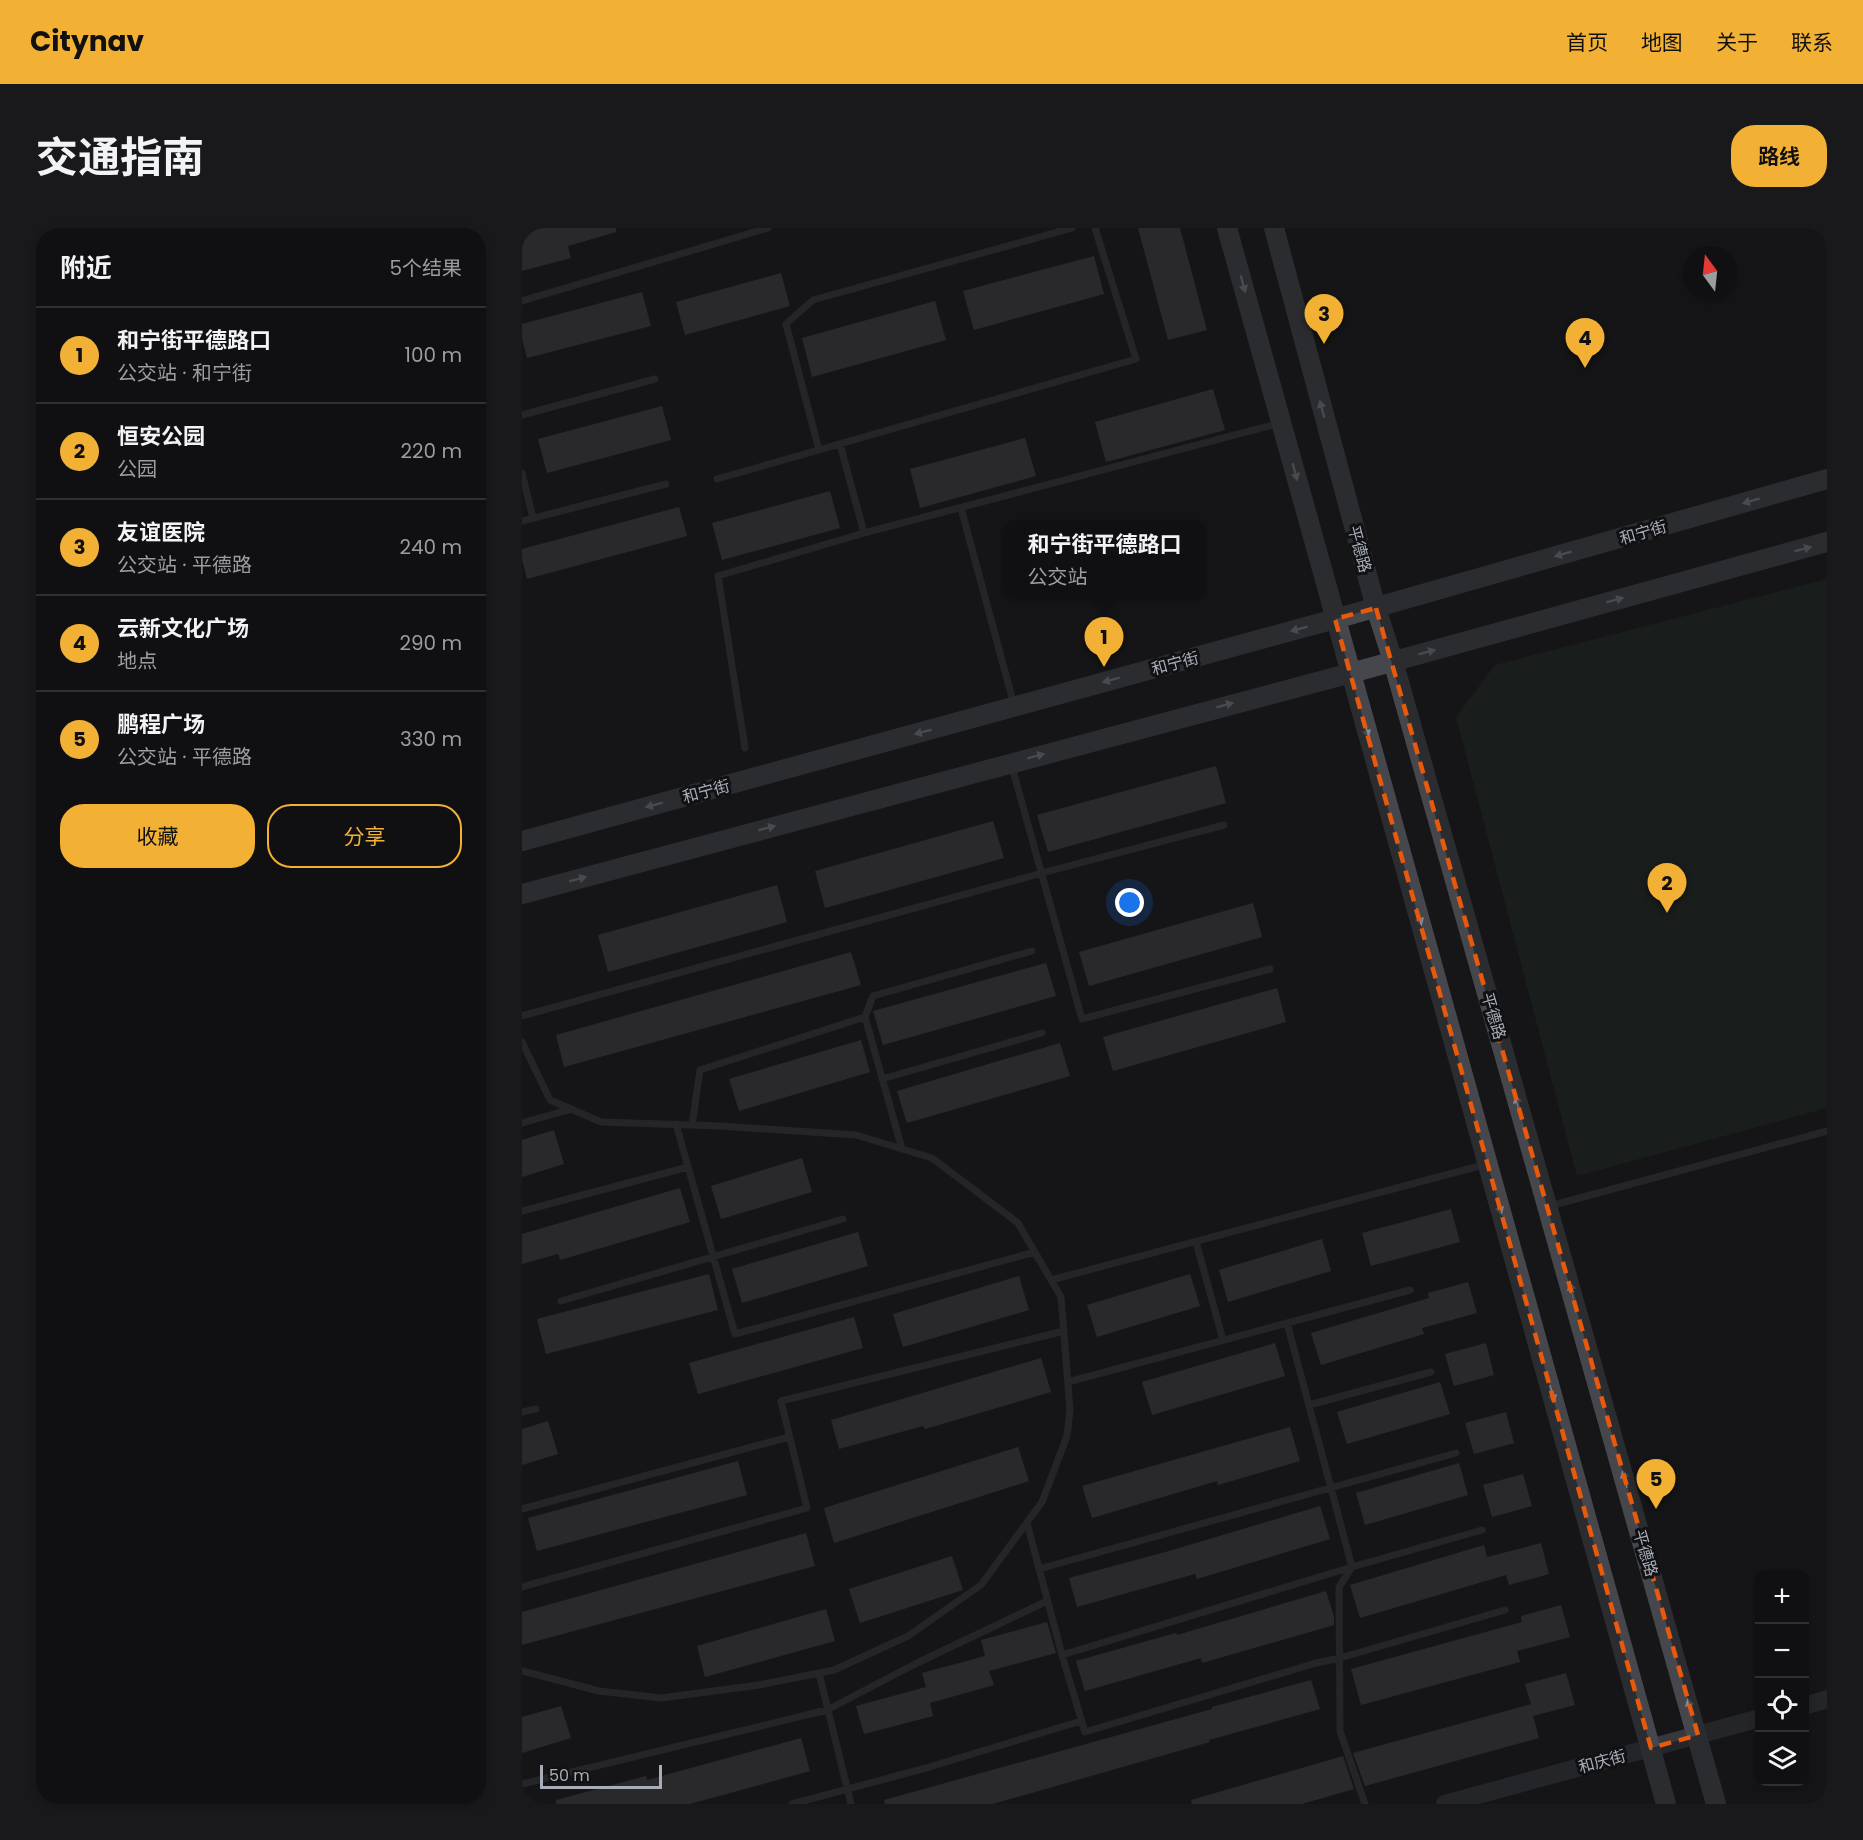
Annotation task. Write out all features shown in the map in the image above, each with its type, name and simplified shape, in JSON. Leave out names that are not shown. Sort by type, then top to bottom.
[{"type":"main road","points":[[1227,228],[1666,1804]]},
{"type":"main road","name":"平德路","points":[[1274,228],[1376,608],[1393,661],[1716,1804]]},
{"type":"main road","name":"和宁街","points":[[522,841],[1376,608],[1827,479]]},
{"type":"main road","points":[[522,894],[1351,673],[1827,542]]},
{"type":"street","points":[[1809,1704],[1827,1699]]},
{"type":"street","name":"和庆街","points":[[1445,1804],[1755,1719]]},
{"type":"lane","points":[[522,301],[758,229],[768,228]]},
{"type":"lane","points":[[819,450],[786,324],[813,300],[1072,228]]},
{"type":"lane","points":[[717,479],[1136,360],[1095,228]]},
{"type":"lane","points":[[522,416],[655,379]]},
{"type":"lane","points":[[745,748],[718,576],[864,533],[1281,423]]},
{"type":"lane","points":[[840,444],[864,533]]},
{"type":"lane","points":[[522,473],[533,518]]},
{"type":"lane","points":[[522,521],[666,484]]},
{"type":"lane","points":[[961,508],[1015,707]]},
{"type":"lane","points":[[1011,762],[1082,1018],[1270,969]]},
{"type":"lane","points":[[522,1016],[1224,825]]},
{"type":"lane","points":[[902,1149],[865,1017],[873,996],[1032,951]]},
{"type":"lane","points":[[692,1125],[700,1070],[865,1017]]},
{"type":"lane","points":[[882,1079],[1042,1033]]},
{"type":"lane","points":[[522,1042],[550,1100],[602,1122],[856,1135],[932,1158],[1018,1223],[1052,1280],[1061,1297],[1070,1410],[1067,1436],[1042,1502],[1027,1523],[981,1585],[908,1636],[834,1670],[759,1685],[661,1698],[599,1691],[522,1671]]},
{"type":"lane","points":[[522,1123],[572,1109]]},
{"type":"lane","points":[[676,1124],[735,1334],[1035,1252]]},
{"type":"lane","points":[[1548,1207],[1827,1131]]},
{"type":"lane","points":[[1052,1280],[1488,1164]]},
{"type":"lane","points":[[522,1211],[688,1167]]},
{"type":"lane","points":[[561,1301],[843,1219]]},
{"type":"lane","points":[[1196,1242],[1223,1340]]},
{"type":"lane","points":[[1068,1382],[1410,1290]]},
{"type":"lane","points":[[1287,1323],[1352,1567],[1339,1587],[1340,1731],[1365,1804]]},
{"type":"lane","points":[[522,1587],[807,1508],[780,1401],[1064,1331]]},
{"type":"lane","points":[[1309,1405],[1431,1372]]},
{"type":"lane","points":[[522,1412],[536,1409]]},
{"type":"lane","points":[[522,1509],[789,1437]]},
{"type":"lane","points":[[1039,1569],[1456,1453]]},
{"type":"lane","points":[[1027,1523],[1085,1732],[1316,1663],[1505,1610]]},
{"type":"lane","points":[[1062,1654],[1482,1530]]},
{"type":"lane","points":[[522,1784],[827,1710],[917,1663],[1047,1601]]},
{"type":"lane","points":[[819,1673],[851,1804]]},
{"type":"lane","points":[[792,1804],[926,1768],[1081,1721]]},
{"type":"highlighted area","points":[[1376,608],[1698,1735],[1651,1748],[1335,619]]},
{"type":"shaded area","points":[[1827,579],[1827,1108],[1577,1176],[1456,717],[1495,665]]},
{"type":"building","points":[[538,228],[616,228],[616,232],[568,246],[571,258],[522,271],[522,232]]},
{"type":"building","points":[[1138,228],[1180,228],[1207,330],[1168,340]]},
{"type":"building","points":[[1094,256],[1104,294],[974,330],[963,291]]},
{"type":"building","points":[[781,273],[790,306],[685,335],[676,302]]},
{"type":"building","points":[[642,292],[651,326],[527,358],[522,339],[522,324]]},
{"type":"building","points":[[935,301],[946,340],[812,377],[802,338]]},
{"type":"building","points":[[1213,389],[1225,430],[1106,462],[1095,422]]},
{"type":"building","points":[[662,406],[671,440],[547,473],[538,439]]},
{"type":"building","points":[[1025,438],[1036,476],[920,508],[910,469]]},
{"type":"building","points":[[830,491],[840,528],[722,560],[712,523]]},
{"type":"building","points":[[679,507],[687,536],[527,579],[522,549]]},
{"type":"building","points":[[1216,766],[1226,803],[1048,852],[1037,815]]},
{"type":"building","points":[[993,821],[1004,858],[825,908],[815,871]]},
{"type":"building","points":[[777,885],[787,922],[608,972],[598,935]]},
{"type":"building","points":[[1253,903],[1262,937],[1089,986],[1079,952]]},
{"type":"building","points":[[851,952],[861,985],[564,1067],[556,1035]]},
{"type":"building","points":[[1046,963],[1056,996],[883,1045],[873,1011]]},
{"type":"building","points":[[1277,988],[1286,1022],[1113,1071],[1103,1037]]},
{"type":"building","points":[[861,1040],[870,1072],[739,1111],[729,1079]]},
{"type":"building","points":[[1060,1043],[1070,1076],[907,1123],[897,1091]]},
{"type":"building","points":[[554,1130],[564,1164],[522,1177],[522,1140]]},
{"type":"building","points":[[802,1158],[812,1192],[721,1219],[711,1186]]},
{"type":"building","points":[[680,1188],[690,1222],[560,1260],[558,1254],[522,1264],[522,1234]]},
{"type":"building","points":[[1451,1209],[1460,1242],[1371,1266],[1362,1233]]},
{"type":"building","points":[[858,1232],[868,1266],[742,1303],[732,1269]]},
{"type":"building","points":[[1322,1239],[1331,1271],[1228,1302],[1219,1270]]},
{"type":"building","points":[[709,1274],[718,1310],[546,1354],[537,1319]]},
{"type":"building","points":[[1190,1274],[1200,1306],[1097,1337],[1087,1305]]},
{"type":"building","points":[[1019,1276],[1029,1310],[903,1347],[893,1314]]},
{"type":"building","points":[[1468,1282],[1477,1313],[1422,1328],[1424,1334],[1321,1365],[1311,1333],[1429,1298],[1428,1293]]},
{"type":"building","points":[[854,1317],[863,1348],[698,1394],[689,1363]]},
{"type":"building","points":[[1275,1343],[1285,1376],[1152,1415],[1142,1382]]},
{"type":"building","points":[[1486,1343],[1494,1375],[1454,1386],[1445,1354]]},
{"type":"building","points":[[1041,1358],[1051,1392],[925,1429],[923,1426],[839,1449],[831,1420]]},
{"type":"building","points":[[1440,1382],[1450,1414],[1347,1444],[1337,1412]]},
{"type":"building","points":[[1506,1412],[1514,1443],[1474,1454],[1465,1423]]},
{"type":"building","points":[[548,1421],[558,1454],[522,1465],[522,1429]]},
{"type":"building","points":[[1290,1427],[1300,1461],[1218,1485],[1217,1481],[1092,1518],[1082,1486]]},
{"type":"building","points":[[1018,1447],[1029,1481],[834,1543],[824,1508]]},
{"type":"building","points":[[738,1461],[747,1495],[537,1551],[528,1518]]},
{"type":"building","points":[[1459,1463],[1468,1495],[1365,1525],[1356,1493]]},
{"type":"building","points":[[1523,1474],[1532,1506],[1492,1517],[1483,1485]]},
{"type":"building","points":[[1320,1506],[1330,1539],[1197,1579],[1195,1574],[1077,1607],[1069,1578]]},
{"type":"building","points":[[806,1533],[815,1566],[522,1645],[522,1612]]},
{"type":"building","points":[[1541,1543],[1549,1574],[1509,1585],[1506,1575],[1360,1618],[1350,1585],[1484,1545],[1487,1557]]},
{"type":"building","points":[[952,1556],[963,1590],[860,1623],[849,1589]]},
{"type":"building","points":[[1326,1591],[1334,1617],[1334,1625],[1202,1663],[1201,1658],[1085,1691],[1076,1661],[1176,1633],[1177,1635]]},
{"type":"building","points":[[1561,1605],[1570,1637],[1517,1651],[1520,1662],[1361,1705],[1351,1669],[1522,1622],[1521,1616]]},
{"type":"building","points":[[826,1609],[835,1641],[705,1677],[697,1646]]},
{"type":"building","points":[[1047,1622],[1056,1653],[989,1671],[994,1685],[930,1703],[933,1716],[864,1734],[856,1706],[926,1687],[922,1673],[985,1656],[981,1640]]},
{"type":"building","points":[[1566,1673],[1575,1705],[1533,1716],[1539,1738],[1365,1786],[1353,1753],[1531,1704],[1525,1684]]},
{"type":"building","points":[[1311,1680],[1320,1709],[1209,1740],[1210,1742],[993,1804],[885,1804],[884,1800]]},
{"type":"building","points":[[561,1706],[571,1738],[522,1753],[522,1717]]},
{"type":"building","points":[[801,1738],[810,1771],[690,1804],[556,1804],[556,1800],[646,1776],[647,1780]]},
{"type":"building","points":[[1343,1756],[1354,1789],[1302,1804],[1192,1804],[1191,1800]]},
{"type":"place","name":"友谊医院","points":[[1324,344]]},
{"type":"place","name":"云新文化广场","points":[[1585,368]]},
{"type":"place","name":"和宁街平德路口","points":[[1104,667]]},
{"type":"place","name":"恒安公园","points":[[1667,913]]},
{"type":"place","name":"鹏程广场","points":[[1656,1509]]}]
